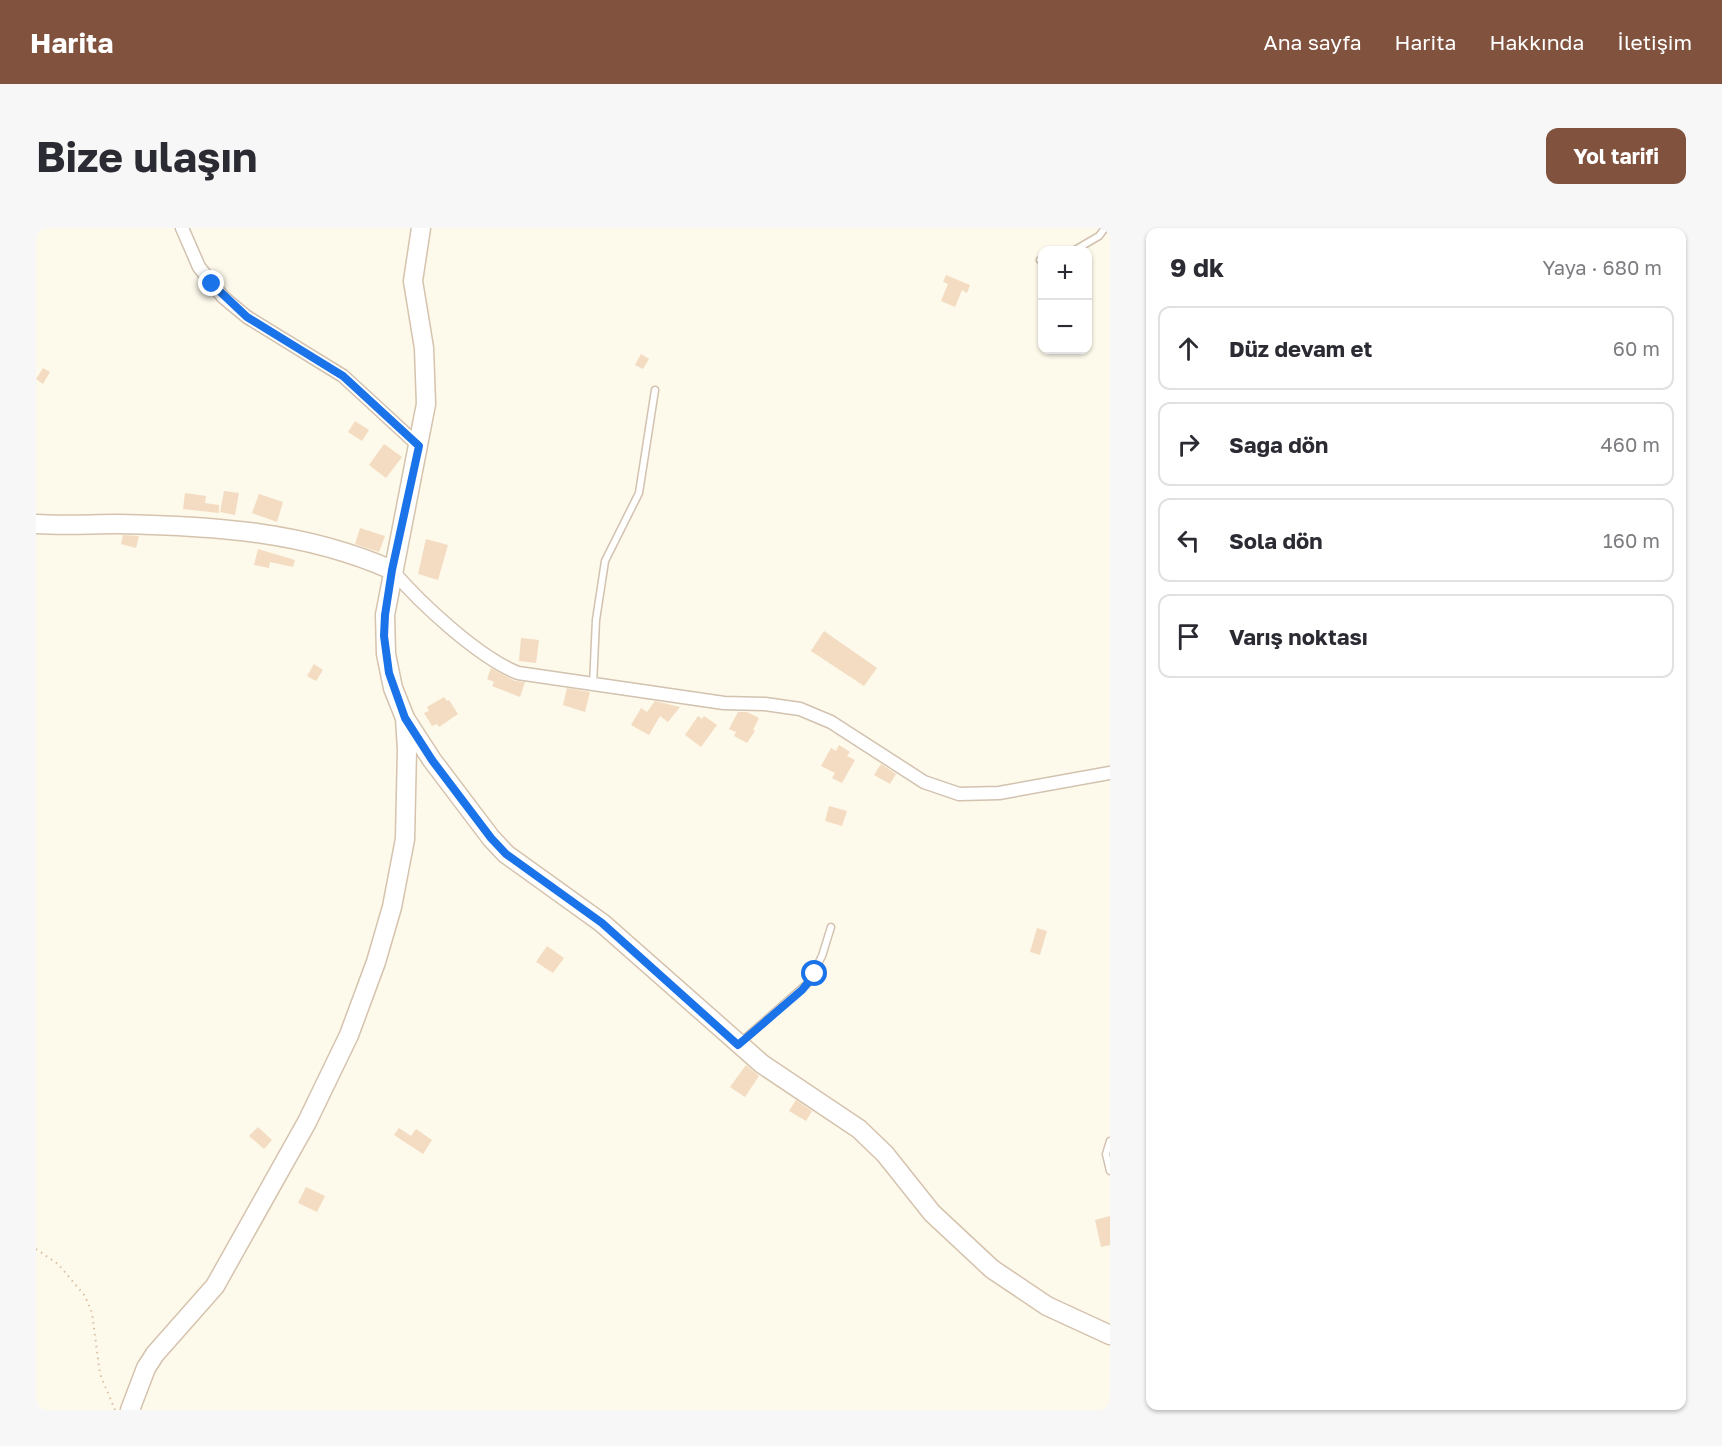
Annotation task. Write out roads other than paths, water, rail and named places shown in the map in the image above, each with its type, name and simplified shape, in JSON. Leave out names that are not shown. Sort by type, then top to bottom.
[{"type":"street","points":[[182,228],[199,267],[223,297],[247,317],[343,376],[419,446]]},
{"type":"street","points":[[421,228],[413,281],[428,386],[419,446],[386,599],[385,645],[389,673],[405,718],[432,760],[491,838],[506,854],[602,923],[762,1064],[837,1112],[872,1140],[932,1213],[992,1269],[1047,1306],[1110,1335]]},
{"type":"street","points":[[36,524],[182,525],[269,533],[356,555],[392,570],[410,591],[472,645],[506,668],[541,678],[593,686],[724,703],[765,704],[800,710],[831,722],[924,782],[959,794],[999,793],[1110,773]]},
{"type":"street","points":[[130,1410],[146,1368],[155,1354],[215,1286],[292,1152],[349,1035],[376,962],[401,864],[405,838],[405,718]]},
{"type":"lane","points":[[1082,246],[1099,236],[1105,228]]},
{"type":"lane","points":[[593,686],[596,620],[605,561],[639,493],[655,390]]},
{"type":"lane","points":[[738,1045],[808,983],[822,956],[831,927]]},
{"type":"lane","points":[[1110,1141],[1106,1154],[1110,1171]]}]
